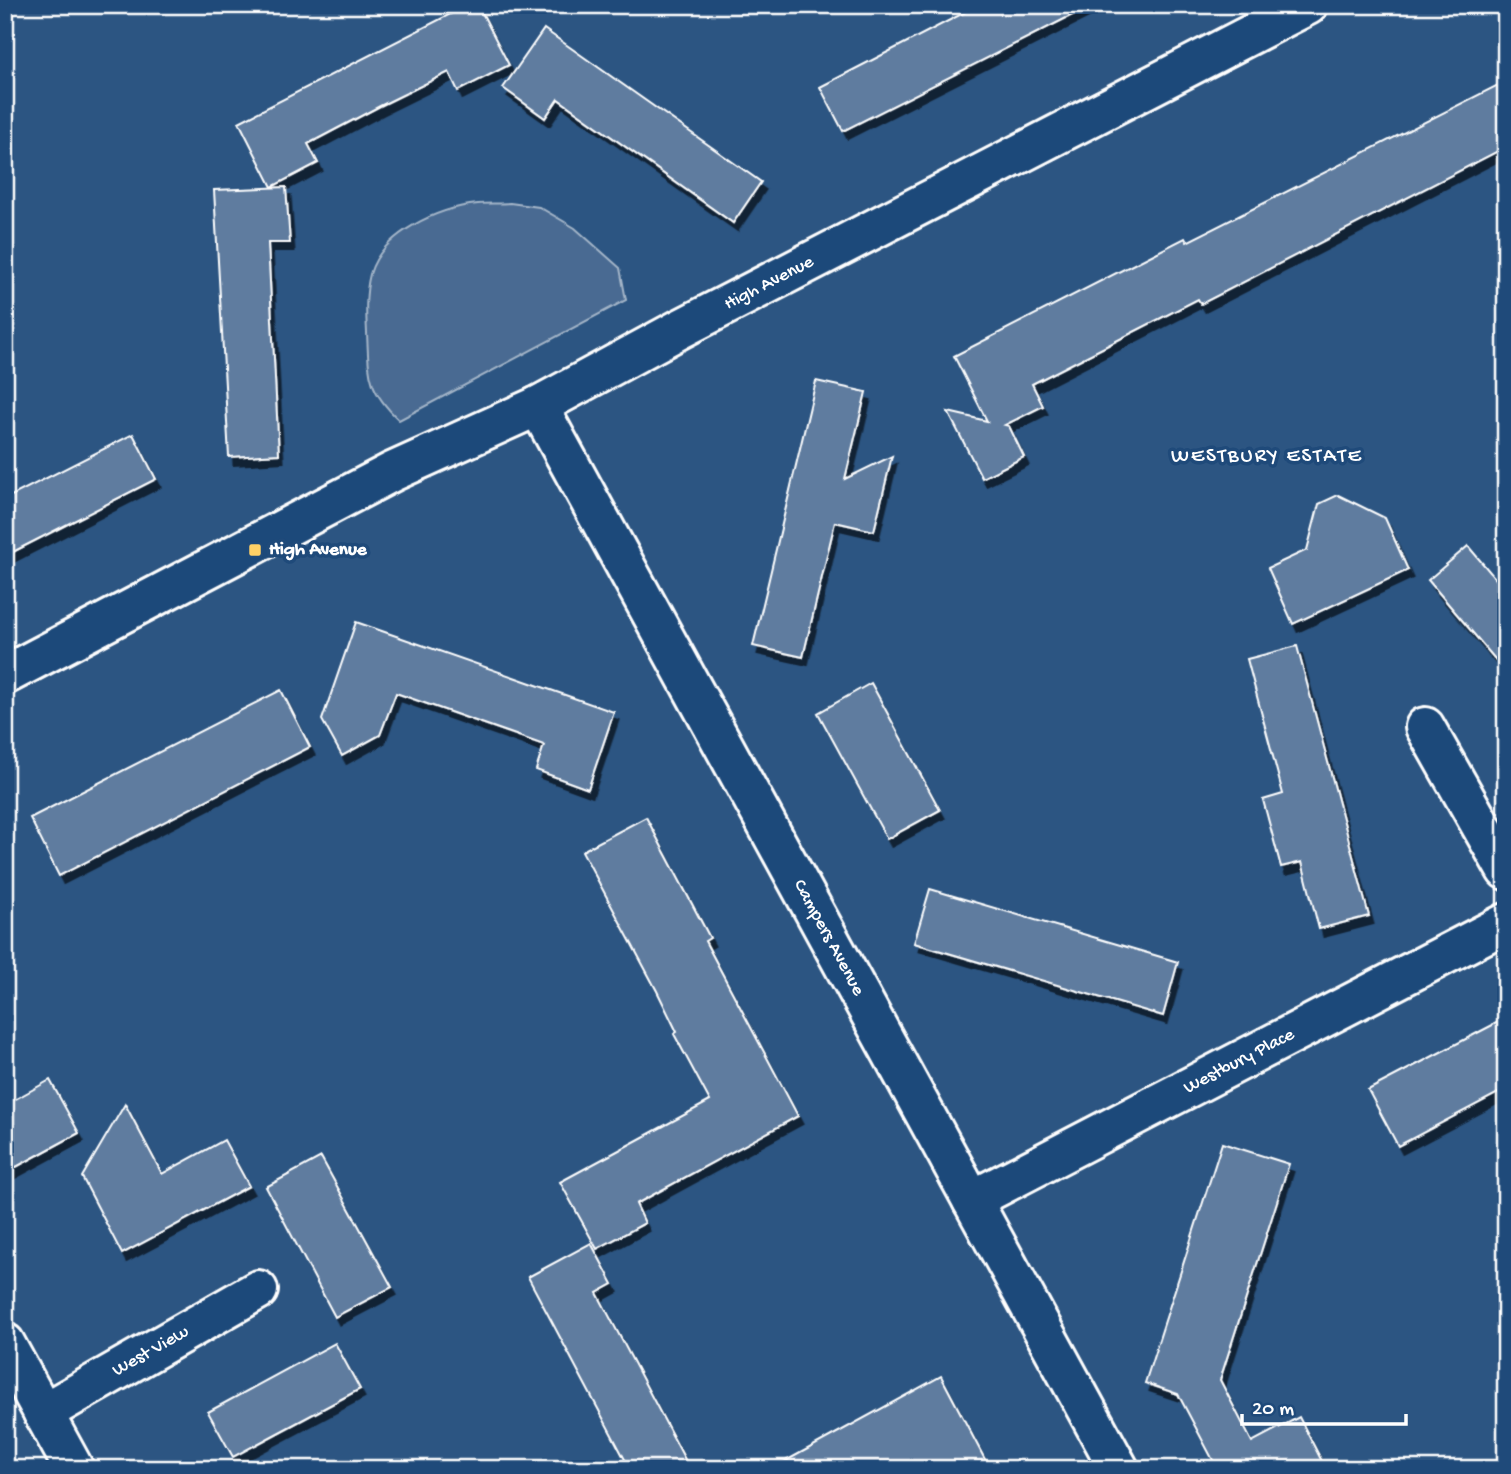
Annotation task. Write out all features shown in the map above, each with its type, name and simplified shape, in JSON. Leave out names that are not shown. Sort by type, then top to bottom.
[{"type":"street","name":"High Avenue","points":[[5,675],[392,472],[538,406],[680,329],[1308,5]]},
{"type":"street","name":"Campers Avenue","points":[[538,406],[1119,1469]]},
{"type":"street","points":[[1425,727],[1506,870]]},
{"type":"street","name":"Westbury Place","points":[[972,1200],[1506,923]]},
{"type":"street","name":"West View","points":[[43,1413],[258,1290]]},
{"type":"street","points":[[5,1343],[74,1469]]},
{"type":"shaded area","points":[[510,203],[539,207],[575,228],[620,268],[626,300],[399,420],[375,390],[370,371],[367,296],[370,274],[376,259],[399,235],[429,217],[462,206]]},
{"type":"building","points":[[468,5],[478,5],[509,65],[458,91],[449,72],[380,106],[308,144],[318,163],[272,187],[239,122]]},
{"type":"building","points":[[979,5],[1092,5],[843,131],[820,87]]},
{"type":"building","points":[[544,29],[761,182],[733,223],[558,99],[545,118],[503,88]]},
{"type":"building","points":[[1506,81],[1506,147],[1201,304],[1198,299],[1032,384],[1043,406],[1005,425],[1009,426],[1024,457],[982,478],[948,412],[987,421],[954,356],[1185,238],[1187,242]]},
{"type":"building","points":[[286,187],[290,243],[268,243],[279,454],[229,457],[214,190]]},
{"type":"building","points":[[816,381],[866,392],[845,479],[892,456],[874,531],[835,522],[803,657],[753,646]]},
{"type":"building","points":[[133,434],[156,479],[5,556],[5,499]]},
{"type":"building","points":[[1338,495],[1385,518],[1408,570],[1293,624],[1268,568],[1307,550],[1319,504]]},
{"type":"building","points":[[1468,546],[1506,591],[1506,672],[1428,580]]},
{"type":"building","points":[[356,622],[614,712],[588,789],[536,770],[544,745],[396,693],[380,735],[342,756],[322,720]]},
{"type":"building","points":[[1297,646],[1369,916],[1319,929],[1302,862],[1281,867],[1263,800],[1283,794],[1247,659]]},
{"type":"building","points":[[871,683],[940,810],[887,839],[818,713]]},
{"type":"building","points":[[281,690],[310,747],[59,876],[30,818]]},
{"type":"building","points":[[646,817],[710,938],[705,941],[798,1116],[636,1204],[645,1223],[597,1249],[560,1182],[710,1101],[674,1034],[677,1032],[657,991],[582,851]]},
{"type":"building","points":[[930,889],[1178,962],[1163,1016],[914,943]]},
{"type":"building","points":[[1506,1018],[1506,1089],[1398,1146],[1368,1090]]},
{"type":"building","points":[[50,1080],[79,1133],[5,1173],[5,1105]]},
{"type":"building","points":[[125,1104],[162,1174],[224,1140],[249,1186],[122,1254],[82,1177]]},
{"type":"building","points":[[1222,1143],[1289,1164],[1220,1380],[1252,1442],[1299,1417],[1326,1469],[1201,1469],[1214,1462],[1178,1394],[1145,1383]]},
{"type":"building","points":[[321,1157],[392,1287],[335,1317],[266,1187]]},
{"type":"building","points":[[591,1243],[613,1284],[597,1293],[690,1469],[630,1469],[528,1277]]},
{"type":"building","points":[[335,1343],[360,1389],[233,1457],[208,1412]]},
{"type":"building","points":[[941,1376],[990,1469],[771,1469]]},
{"type":"place","name":"High Avenue","points":[[255,550]]},
{"type":"district","name":"WESTBURY ESTATE","points":[[1267,457]]}]
